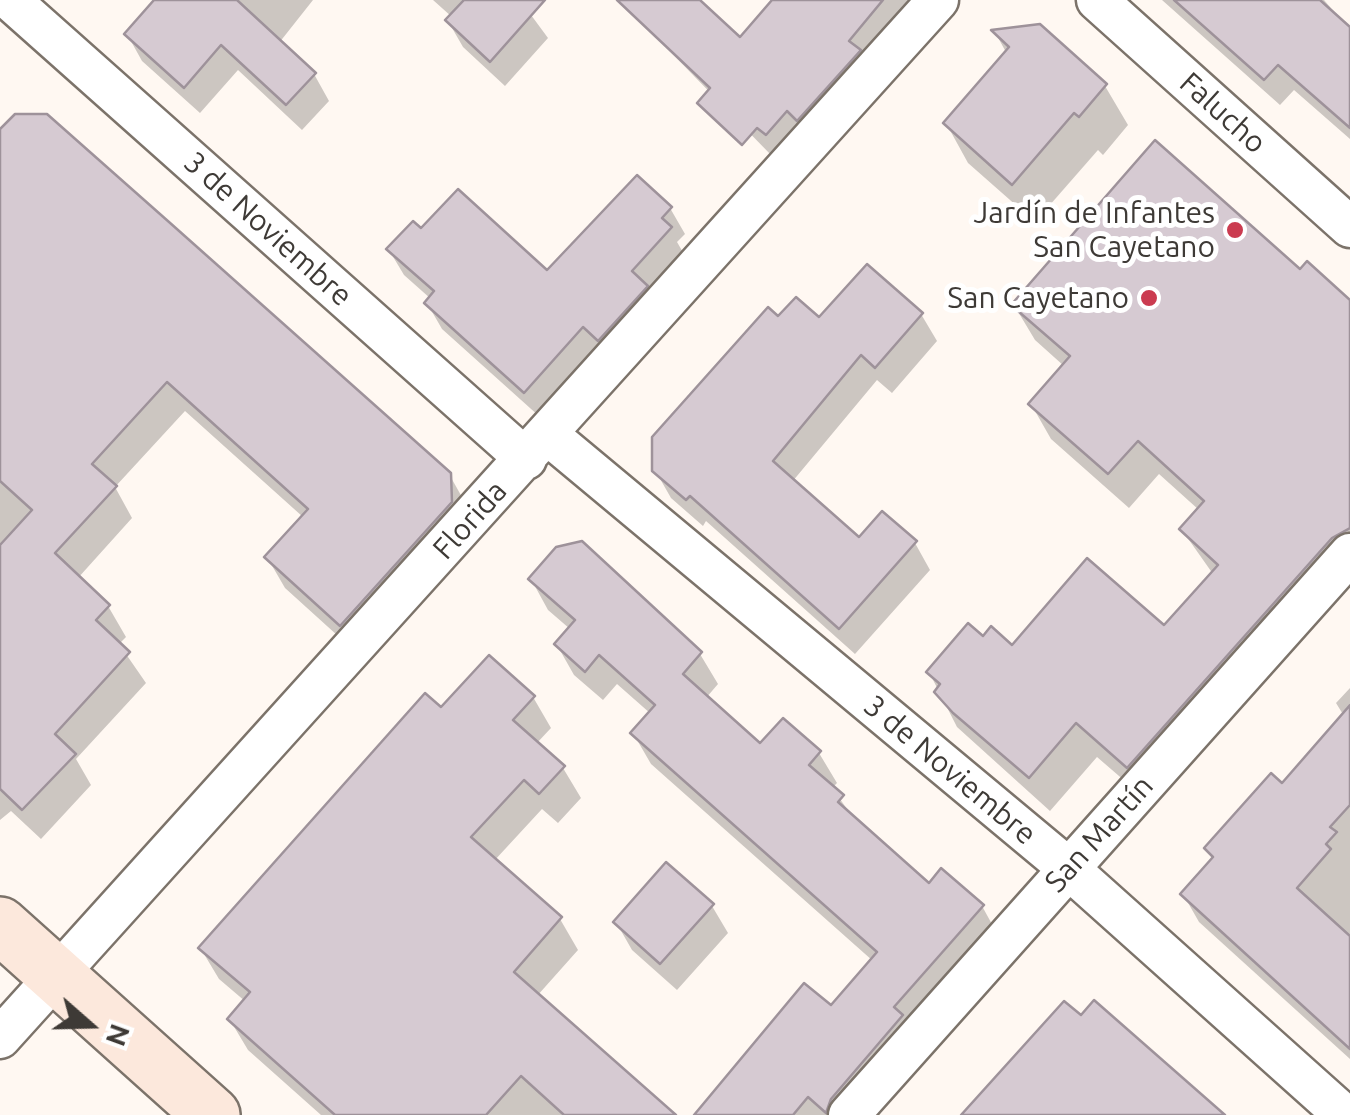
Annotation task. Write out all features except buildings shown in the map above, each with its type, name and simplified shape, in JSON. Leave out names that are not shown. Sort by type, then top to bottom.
[{"type":"main road","points":[[0,925],[212,1115]]},
{"type":"street","name":"3 de Noviembre","points":[[11,0],[537,447],[1068,868],[1344,1115]]},
{"type":"street","points":[[0,12],[11,0]]},
{"type":"street","name":"Florida","points":[[0,1038],[938,0]]},
{"type":"street","name":"Falucho","points":[[1097,0],[1350,226]]},
{"type":"street","name":"San Martín","points":[[849,1115],[1350,554]]},
{"type":"place","name":"Jardín de Infantes San Cayetano","points":[[1235,230]]},
{"type":"place","name":"San Cayetano","points":[[1149,298]]}]
